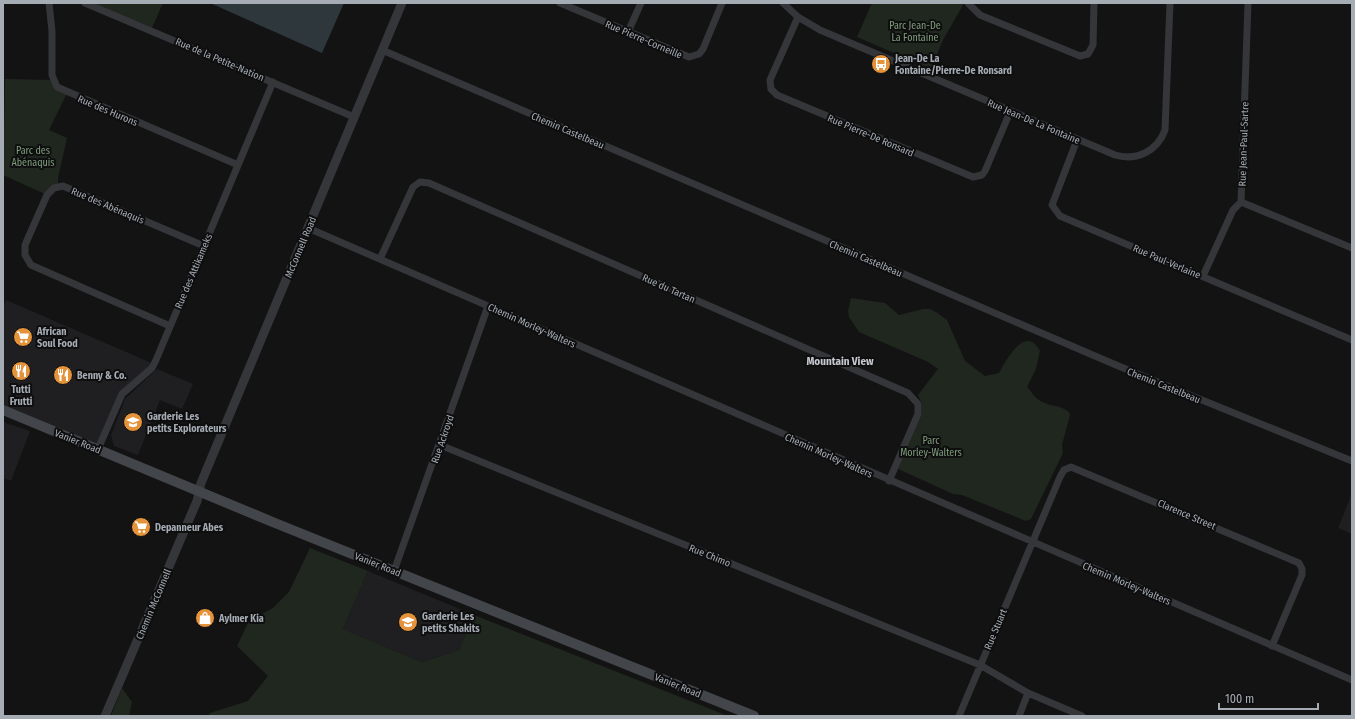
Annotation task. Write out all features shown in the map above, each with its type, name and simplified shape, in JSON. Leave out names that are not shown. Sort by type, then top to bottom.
[{"type":"main road","name":"Vanier Road","points":[[3,410],[199,492],[754,716]]},
{"type":"street","name":"Rue des Hurons","points":[[49,3],[52,31],[52,75],[56,87],[238,165]]},
{"type":"street","name":"Rue de la Petite-Nation","points":[[85,3],[354,117]]},
{"type":"street","name":"McConnell Road","points":[[199,492],[402,3]]},
{"type":"street","name":"Rue Pierre-Corneille","points":[[560,3],[684,56],[694,56],[702,49],[722,3]]},
{"type":"street","points":[[628,32],[641,3]]},
{"type":"street","name":"Rue Jean-De La Fontaine","points":[[783,3],[798,17],[820,30],[1077,140],[1115,155],[1130,158],[1144,154],[1160,141],[1166,124],[1170,3]]},
{"type":"street","points":[[968,3],[980,14],[1080,56],[1088,54],[1093,45],[1094,3]]},
{"type":"street","name":"Rue Jean-Paul-Sartre","points":[[1241,202],[1248,3]]},
{"type":"street","name":"Rue Pierre-De Ronsard","points":[[798,17],[770,80],[771,89],[777,95],[973,178],[982,175],[985,171],[1010,112]]},
{"type":"street","name":"Chemin Castelbeau","points":[[382,50],[1116,365],[1352,461]]},
{"type":"street","name":"Rue des Attikameks","points":[[98,449],[122,394],[152,368],[273,82]]},
{"type":"street","name":"Rue Paul-Verlaine","points":[[1077,140],[1053,200],[1052,205],[1056,213],[1352,340]]},
{"type":"street","name":"Rue du Tartan","points":[[380,259],[413,187],[420,182],[429,183],[908,392],[918,404],[918,414],[889,481]]},
{"type":"street","name":"Rue des Abénaquis","points":[[170,326],[31,265],[25,255],[25,245],[47,195],[54,188],[63,186],[204,246]]},
{"type":"street","points":[[1203,276],[1233,210],[1241,202],[1352,248]]},
{"type":"street","name":"Chemin Morley-Walters","points":[[308,228],[889,481],[1352,680]]},
{"type":"street","name":"Rue Ackroyd","points":[[394,571],[440,445],[488,306]]},
{"type":"street","name":"Rue Chimo","points":[[440,445],[980,665],[1028,693],[1082,716]]},
{"type":"street","name":"Clarence Street","points":[[1032,542],[1062,473],[1071,467],[1293,559],[1300,565],[1302,575],[1272,646]]},
{"type":"street","name":"Chemin McConnell","points":[[105,716],[197,501],[199,492]]},
{"type":"street","name":"Rue Stuart","points":[[959,716],[1032,542]]},
{"type":"street","points":[[1018,716],[1028,693]]},
{"type":"shaded area","points":[[210,3],[344,3],[322,53]]},
{"type":"shaded area","points":[[6,300],[154,364],[128,387],[98,449],[3,410],[3,306]]},
{"type":"shaded area","name":"Garderie Les petits Explorateurs","points":[[157,369],[193,384],[182,409],[160,400],[138,455],[114,446],[111,435],[125,399]]},
{"type":"shaded area","points":[[3,422],[30,431],[11,481],[3,478]]},
{"type":"shaded area","points":[[1352,493],[1352,534],[1338,528]]},
{"type":"shaded area","name":"Garderie Les petits Shakits","points":[[368,571],[474,615],[459,650],[422,662],[343,629]]},
{"type":"green space","points":[[88,3],[163,3],[151,30]]},
{"type":"green space","name":"Parc Jean-De La Fontaine","points":[[872,3],[962,3],[963,5],[943,40],[931,69],[857,37]]},
{"type":"green space","name":"Parc des Abénaquis","points":[[5,79],[53,80],[67,93],[49,130],[67,138],[58,178],[58,187],[47,195],[3,175]]},
{"type":"green space","name":"Parc Morley-Walters","points":[[851,298],[885,303],[899,315],[923,309],[930,309],[936,312],[947,320],[965,361],[985,376],[999,373],[1011,353],[1022,342],[1028,341],[1034,343],[1040,351],[1036,369],[1027,387],[1039,400],[1046,404],[1065,409],[1070,415],[1062,445],[1063,453],[1031,519],[1026,521],[962,495],[953,494],[898,469],[921,416],[922,404],[918,395],[938,369],[928,362],[859,332],[849,317],[848,311]]},
{"type":"green space","points":[[310,548],[368,571],[343,629],[422,662],[459,650],[474,615],[728,716],[208,716],[210,713],[248,701],[268,676],[237,646],[249,621],[273,608],[289,592]]},
{"type":"green space","points":[[122,688],[132,702],[129,716],[111,716]]},
{"type":"place","name":"Jean-De La Fontaine/Pierre-De Ronsard","points":[[881,64]]},
{"type":"place","name":"African Soul Food","points":[[23,337]]},
{"type":"place","name":"Tutti Frutti","points":[[21,371]]},
{"type":"place","name":"Benny & Co.","points":[[63,375]]},
{"type":"place","name":"Garderie Les petits Explorateurs","points":[[133,422]]},
{"type":"place","name":"Depanneur Abes","points":[[141,527]]},
{"type":"place","name":"Aylmer Kia","points":[[205,618]]},
{"type":"place","name":"Garderie Les petits Shakits","points":[[408,622]]},
{"type":"district","name":"Mountain View","points":[[840,361]]}]
